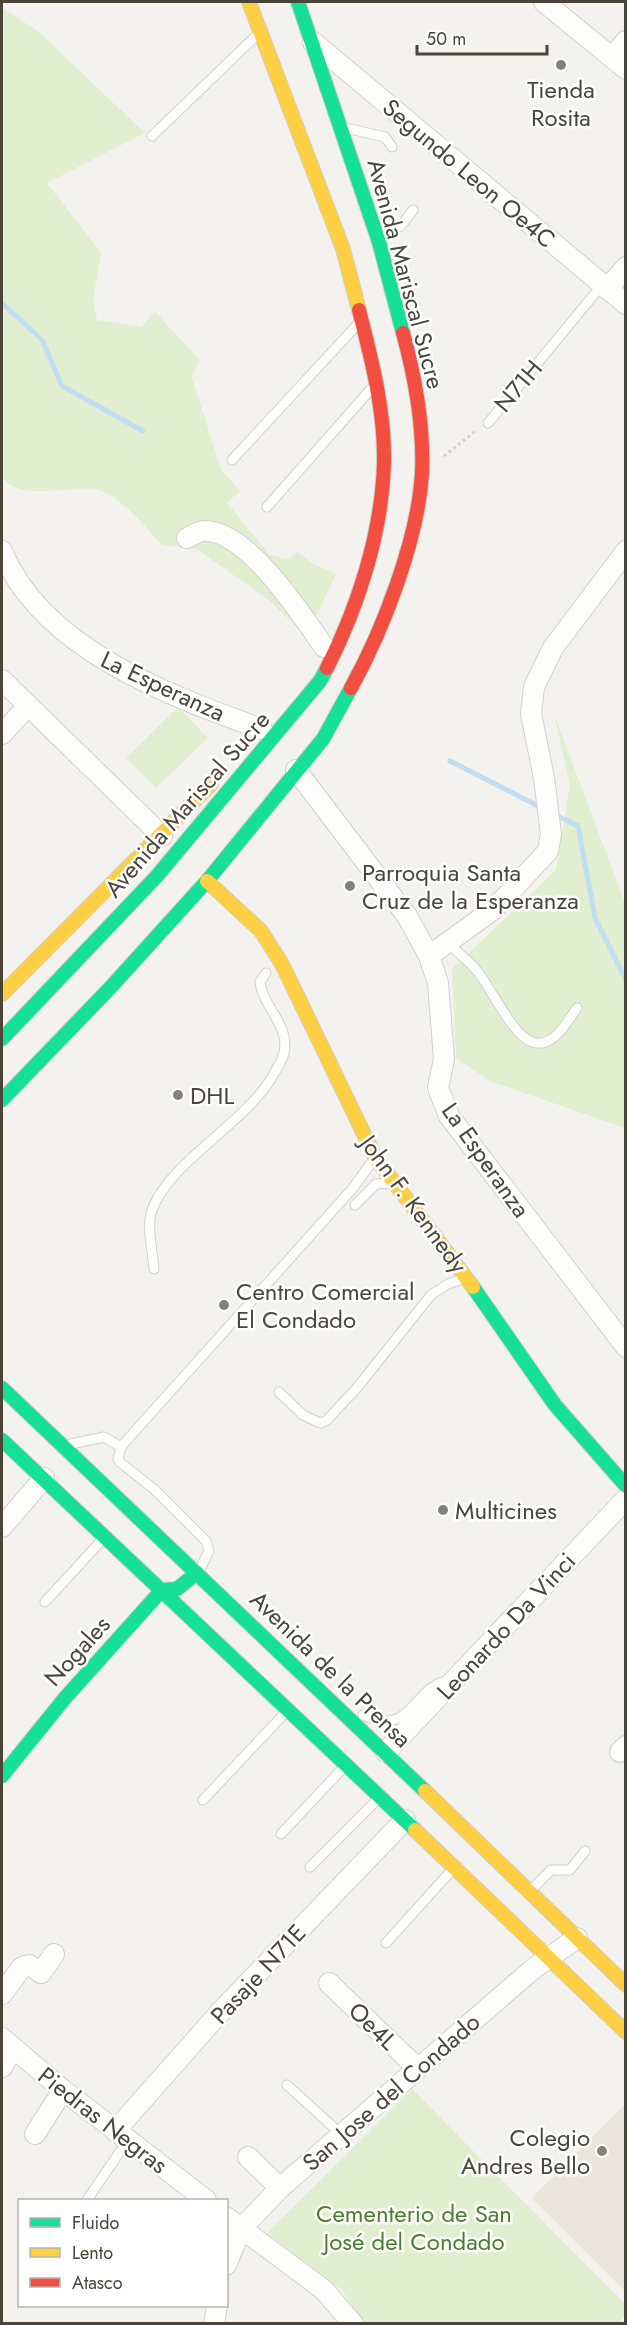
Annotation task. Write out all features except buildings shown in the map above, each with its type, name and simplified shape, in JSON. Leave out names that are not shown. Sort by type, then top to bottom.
[{"type":"main road","name":"Avenida Mariscal Sucre","points":[[2,1039],[157,876],[320,681],[348,627],[365,572],[377,518],[384,464],[378,382],[344,249],[262,30],[249,2]]},
{"type":"main road","name":"Avenida Mariscal Sucre","points":[[2,1100],[110,988],[207,881],[323,739],[385,620],[414,523],[422,473],[420,422],[411,363],[377,235],[298,2]]},
{"type":"main road","name":"Avenida Mariscal Sucre","points":[[247,746],[283,708],[307,674],[365,572]]},
{"type":"main road","name":"Avenida Mariscal Sucre","points":[[262,789],[346,697]]},
{"type":"main road","name":"Avenida Mariscal Sucre","points":[[2,994],[162,836],[224,770]]},
{"type":"main road","name":"Avenida Mariscal Sucre","points":[[2,1050],[195,853]]},
{"type":"main road","name":"John F. Kennedy","points":[[207,881],[261,931],[282,964],[375,1157],[466,1277],[555,1405],[626,1486]]},
{"type":"main road","name":"Avenida de la Prensa","points":[[2,1388],[334,1702],[626,1985]]},
{"type":"main road","points":[[2,1440],[289,1708],[546,1958],[626,2032]]},
{"type":"main road","name":"Nogales","points":[[2,1776],[65,1698],[162,1590],[177,1589],[197,1573]]},
{"type":"street","points":[[544,2],[619,63],[626,41]]},
{"type":"street","name":"Segundo Leon Oe4C","points":[[313,42],[626,304]]},
{"type":"street","points":[[605,287],[626,267]]},
{"type":"street","points":[[187,538],[202,531],[217,533],[242,547],[271,578],[324,647]]},
{"type":"street","name":"La Esperanza","points":[[2,551],[16,578],[42,609],[72,638],[103,659],[188,703],[262,729]]},
{"type":"street","points":[[429,956],[494,909],[548,851],[551,834],[544,778],[531,714],[534,687],[553,648],[626,551]]},
{"type":"street","points":[[2,680],[162,836]]},
{"type":"street","points":[[2,734],[28,706]]},
{"type":"street","name":"La Esperanza","points":[[296,770],[407,916],[429,956],[438,984],[444,1059],[438,1088],[449,1116],[626,1347]]},
{"type":"street","points":[[2,1527],[44,1478]]},
{"type":"street","name":"Leonardo Da Vinci","points":[[386,1752],[626,1499]]},
{"type":"street","name":"Pasaje N71E","points":[[122,2136],[223,2009],[405,1820]]},
{"type":"street","name":"San Jose del Condado","points":[[228,2254],[234,2223],[280,2188],[546,1958],[577,1938]]},
{"type":"street","points":[[2,1994],[25,1965],[40,1973],[54,1954]]},
{"type":"street","name":"Oe4L","points":[[329,1983],[417,2068]]},
{"type":"street","points":[[2,2067],[7,2043]]},
{"type":"street","name":"Piedras Negras","points":[[7,2043],[63,2090],[205,2199]]},
{"type":"street","points":[[35,2134],[63,2090]]},
{"type":"street","points":[[248,2157],[280,2188]]},
{"type":"street","points":[[234,2223],[324,2290],[353,2324]]},
{"type":"street","points":[[214,2324],[217,2307]]},
{"type":"lane","points":[[152,136],[262,30]]},
{"type":"lane","points":[[341,127],[385,138],[392,147]]},
{"type":"lane","points":[[377,235],[401,226],[413,210]]},
{"type":"lane","name":"N71H","points":[[488,423],[605,287]]},
{"type":"lane","points":[[232,460],[362,319]]},
{"type":"lane","points":[[267,507],[378,382]]},
{"type":"lane","points":[[447,943],[478,972],[520,1034],[532,1042],[544,1042],[555,1036],[577,1008]]},
{"type":"lane","points":[[154,1269],[152,1210],[180,1171],[259,1095],[272,1078],[284,1053],[283,1026],[261,993],[260,982],[265,974],[282,964]]},
{"type":"lane","points":[[197,1573],[209,1551],[206,1541],[155,1490],[121,1464],[118,1459],[122,1447],[353,1188],[375,1157]]},
{"type":"lane","points":[[355,1205],[376,1184],[395,1183]]},
{"type":"lane","points":[[279,1392],[303,1415],[320,1423],[326,1421],[356,1389],[431,1295],[447,1284],[466,1277]]},
{"type":"lane","points":[[63,1446],[104,1437],[122,1447]]},
{"type":"lane","points":[[45,1602],[105,1536]]},
{"type":"lane","points":[[334,1702],[370,1719],[396,1722],[404,1717],[436,1683],[456,1679]]},
{"type":"lane","points":[[203,1800],[289,1708]]},
{"type":"lane","points":[[281,1834],[347,1764]]},
{"type":"lane","points":[[310,1867],[380,1797]]},
{"type":"lane","points":[[529,1892],[551,1869],[570,1870],[585,1851]]},
{"type":"lane","points":[[387,1942],[453,1868]]},
{"type":"lane","points":[[287,2085],[342,2135]]},
{"type":"lane","points":[[88,2199],[122,2136]]},
{"type":"path","name":"N71H","points":[[422,473],[488,423]]},
{"type":"shaded area","name":"Colegio Andres Bello","points":[[625,2104],[625,2291],[532,2198]]},
{"type":"green space","points":[[2,8],[38,31],[145,133],[47,183],[101,253],[93,299],[97,320],[141,327],[155,312],[200,360],[191,376],[222,471],[240,491],[227,503],[270,555],[287,559],[298,552],[312,563],[336,574],[316,616],[303,633],[269,600],[198,550],[162,545],[133,514],[107,493],[88,489],[32,491],[19,489],[9,484],[2,475]]},
{"type":"green space","points":[[178,707],[208,738],[156,788],[126,758]]},
{"type":"green space","points":[[554,714],[625,903],[625,1128],[490,1081],[456,1058],[452,969],[556,870],[570,785]]},
{"type":"green space","name":"Cementerio de San José del Condado","points":[[412,2089],[625,2304],[625,2316],[618,2323],[364,2323],[342,2290],[267,2233]]},
{"type":"waterway","points":[[2,303],[42,340],[62,386],[143,431]]},
{"type":"waterway","points":[[450,761],[542,808]]},
{"type":"waterway","points":[[553,814],[578,826],[595,918],[626,980]]},
{"type":"traffic: fast","points":[[298,2],[379,242],[403,333]]},
{"type":"traffic: fast","points":[[2,1039],[157,876],[320,681],[327,668]]},
{"type":"traffic: fast","points":[[2,1100],[110,988],[207,881],[323,739],[351,688]]},
{"type":"traffic: fast","points":[[473,1287],[555,1405],[626,1486]]},
{"type":"traffic: fast","points":[[2,1388],[425,1791]]},
{"type":"traffic: fast","points":[[2,1440],[415,1830]]},
{"type":"traffic: fast","points":[[2,1776],[65,1698],[162,1590],[177,1589],[197,1573]]},
{"type":"traffic: slow","points":[[249,2],[343,249],[359,310]]},
{"type":"traffic: slow","points":[[2,994],[211,784]]},
{"type":"traffic: slow","points":[[207,881],[261,931],[282,964],[375,1157],[473,1287]]},
{"type":"traffic: slow","points":[[425,1791],[626,1985]]},
{"type":"traffic: slow","points":[[415,1830],[626,2032]]},
{"type":"traffic: jam","points":[[327,668],[349,620],[366,569],[379,516],[382,489],[384,444],[380,405],[359,310]]},
{"type":"traffic: jam","points":[[351,688],[375,639],[397,584],[414,527],[419,499],[422,473],[420,420],[415,384],[403,333]]},
{"type":"place","name":"Tienda Rosita","points":[[561,65]]},
{"type":"place","name":"Parroquia Santa Cruz de la Esperanza","points":[[350,886]]},
{"type":"place","name":"DHL","points":[[178,1095]]},
{"type":"place","name":"Centro Comercial El Condado","points":[[224,1305]]},
{"type":"place","name":"Multicines","points":[[443,1510]]},
{"type":"place","name":"Colegio Andres Bello","points":[[602,2151]]}]
